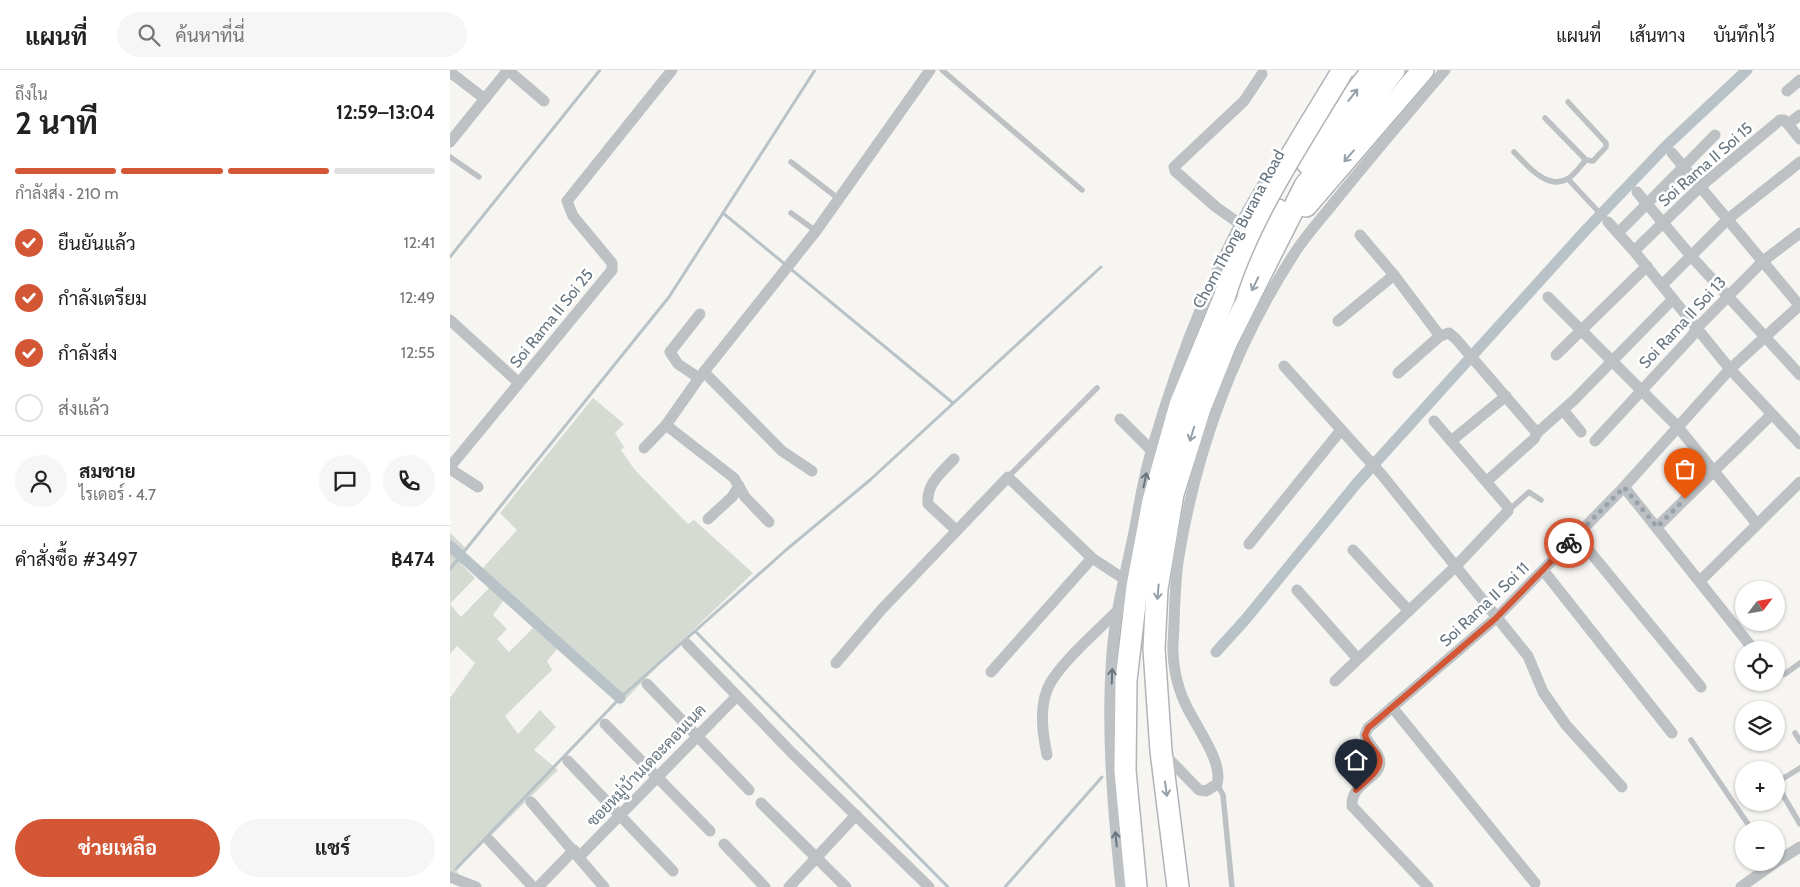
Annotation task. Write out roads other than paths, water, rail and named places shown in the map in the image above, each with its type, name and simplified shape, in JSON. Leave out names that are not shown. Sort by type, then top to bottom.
[{"type":"highway","points":[[1135,887],[1125,771],[1126,680],[1137,587],[1153,502],[1167,447],[1180,405],[1224,298],[1235,261],[1274,186],[1343,70]]},
{"type":"highway","points":[[1224,298],[1333,121],[1373,70]]},
{"type":"highway","points":[[1178,887],[1160,751],[1154,649],[1158,589],[1173,494],[1200,408],[1226,343],[1305,186],[1394,70]]},
{"type":"highway","points":[[1277,241],[1419,74]]},
{"type":"street","points":[[450,142],[508,70],[544,101]]},
{"type":"street","name":"Soi Rama II Soi 25","points":[[450,468],[612,270],[612,263],[572,216],[568,207],[568,197],[672,70]]},
{"type":"street","points":[[644,448],[666,425],[701,375],[816,231],[930,70]]},
{"type":"street","name":"Chom Thong Burana Road","points":[[1121,887],[1113,814],[1112,652],[1124,579],[1152,450],[1179,368],[1216,272],[1264,180],[1332,70]]},
{"type":"street","name":"Chom Thong Burana Road","points":[[1135,887],[1121,762],[1122,687],[1132,585],[1145,521],[1169,424],[1198,341],[1217,298],[1293,161],[1350,70]]},
{"type":"street","points":[[1160,751],[1200,790],[1206,791],[1217,784],[1219,777],[1216,763],[1184,703],[1176,675],[1173,648],[1179,558],[1195,475],[1217,405],[1252,325],[1295,252],[1383,142],[1445,70]]},
{"type":"street","points":[[450,72],[485,99]]},
{"type":"street","points":[[1240,224],[1216,207],[1175,171],[1174,167],[1244,100],[1262,74]]},
{"type":"street","points":[[1787,91],[1800,80]]},
{"type":"street","name":"Soi Rama II Soi 15","points":[[1634,251],[1700,186],[1780,120],[1784,120],[1788,124],[1800,115]]},
{"type":"street","points":[[1788,124],[1800,139]]},
{"type":"street","points":[[1618,233],[1648,205],[1715,135]]},
{"type":"street","points":[[1672,153],[1800,305]]},
{"type":"street","points":[[1662,285],[1728,219],[1800,162]]},
{"type":"street","points":[[1637,192],[1691,256],[1800,375]]},
{"type":"street","points":[[1608,222],[1730,369],[1800,444]]},
{"type":"street","name":"Soi Rama II Soi 13","points":[[1595,441],[1692,336],[1696,329],[1763,261],[1800,233]]},
{"type":"street","points":[[1360,235],[1394,275],[1440,336]]},
{"type":"street","points":[[1556,355],[1646,266]]},
{"type":"street","points":[[1338,321],[1394,275]]},
{"type":"street","points":[[1548,297],[1677,426],[1712,472],[1757,524]]},
{"type":"street","points":[[1487,481],[1534,439],[1537,433],[1563,410],[1673,299]]},
{"type":"street","name":"Soi Rama II Soi 11","points":[[1428,887],[1352,806],[1352,797],[1356,790],[1378,769],[1380,762],[1378,756],[1367,744],[1365,735],[1368,728],[1496,618],[1624,487],[1730,369],[1800,305]]},
{"type":"street","points":[[700,314],[670,352],[678,364],[701,375],[782,451],[812,471]]},
{"type":"street","points":[[450,320],[519,382]]},
{"type":"street","points":[[1398,373],[1440,336],[1450,333],[1537,433]]},
{"type":"street","points":[[1284,366],[1382,475],[1532,662],[1543,692],[1566,725],[1622,787]]},
{"type":"street","points":[[1451,441],[1506,396]]},
{"type":"street","points":[[1563,410],[1581,432]]},
{"type":"street","points":[[1657,527],[1772,414]]},
{"type":"street","points":[[1120,419],[1152,450]]},
{"type":"street","points":[[1335,681],[1455,567],[1508,511],[1507,506],[1487,481],[1434,421]]},
{"type":"street","points":[[666,425],[734,478],[757,512],[769,522]]},
{"type":"street","points":[[1249,544],[1341,430]]},
{"type":"street","points":[[954,459],[934,479],[927,496],[928,504],[956,530]]},
{"type":"street","points":[[450,468],[478,487]]},
{"type":"street","points":[[836,662],[882,609],[1008,476],[1092,558],[1124,579]]},
{"type":"street","points":[[1700,581],[1800,482]]},
{"type":"street","points":[[708,519],[732,497],[738,486]]},
{"type":"street","points":[[1624,487],[1747,641]]},
{"type":"street","points":[[1577,536],[1701,687]]},
{"type":"street","points":[[1353,550],[1408,611]]},
{"type":"street","points":[[991,672],[1092,558]]},
{"type":"street","points":[[1543,570],[1672,733]]},
{"type":"street","points":[[1297,590],[1358,659]]},
{"type":"street","points":[[1047,755],[1042,732],[1046,691],[1055,676],[1118,610]]},
{"type":"street","points":[[687,644],[929,887]]},
{"type":"street","points":[[647,684],[749,790]]},
{"type":"street","name":"ซอยหมู่บ้านเดอะคอนเนค","points":[[538,887],[619,815],[737,696]]},
{"type":"street","points":[[1392,707],[1534,885]]},
{"type":"street","points":[[605,724],[710,832]]},
{"type":"street","points":[[568,762],[672,871]]},
{"type":"street","points":[[531,802],[604,887]]},
{"type":"street","points":[[761,803],[846,887]]},
{"type":"street","points":[[789,887],[856,815]]},
{"type":"street","points":[[489,840],[533,887]]},
{"type":"street","points":[[724,844],[765,887]]},
{"type":"street","points":[[1785,856],[1800,846]]},
{"type":"street","points":[[1741,887],[1764,871]]},
{"type":"street","points":[[450,877],[476,887]]},
{"type":"lane","points":[[942,70],[1082,190]]},
{"type":"lane","points":[[1546,118],[1586,160],[1593,161],[1606,147],[1606,143],[1568,102]]},
{"type":"lane","points":[[1514,152],[1540,177],[1553,181],[1568,179],[1586,160]]},
{"type":"lane","points":[[450,157],[479,177]]},
{"type":"lane","points":[[791,162],[839,199]]},
{"type":"lane","points":[[1568,179],[1608,222]]},
{"type":"lane","points":[[791,213],[816,231]]},
{"type":"lane","points":[[1008,476],[1097,388]]},
{"type":"lane","points":[[1508,511],[1529,492],[1541,500]]},
{"type":"lane","points":[[1785,674],[1800,663]]},
{"type":"lane","points":[[1794,732],[1800,741]]},
{"type":"lane","points":[[1692,740],[1746,821]]},
{"type":"lane","points":[[1800,768],[1779,781],[1777,785],[1800,824]]},
{"type":"lane","points":[[1217,784],[1222,795],[1232,887]]},
{"type":"waterway","points":[[450,257],[600,70]]},
{"type":"waterway","points":[[450,569],[669,297],[815,70]]},
{"type":"waterway","points":[[1216,652],[1245,620],[1357,483],[1584,232],[1667,145],[1747,70]]},
{"type":"waterway","points":[[723,213],[953,403]]},
{"type":"waterway","points":[[456,869],[620,698],[786,550],[870,480],[1101,267]]},
{"type":"waterway","points":[[450,546],[620,698]]},
{"type":"waterway","points":[[695,631],[948,887]]},
{"type":"waterway","points":[[1005,887],[1102,777]]}]
